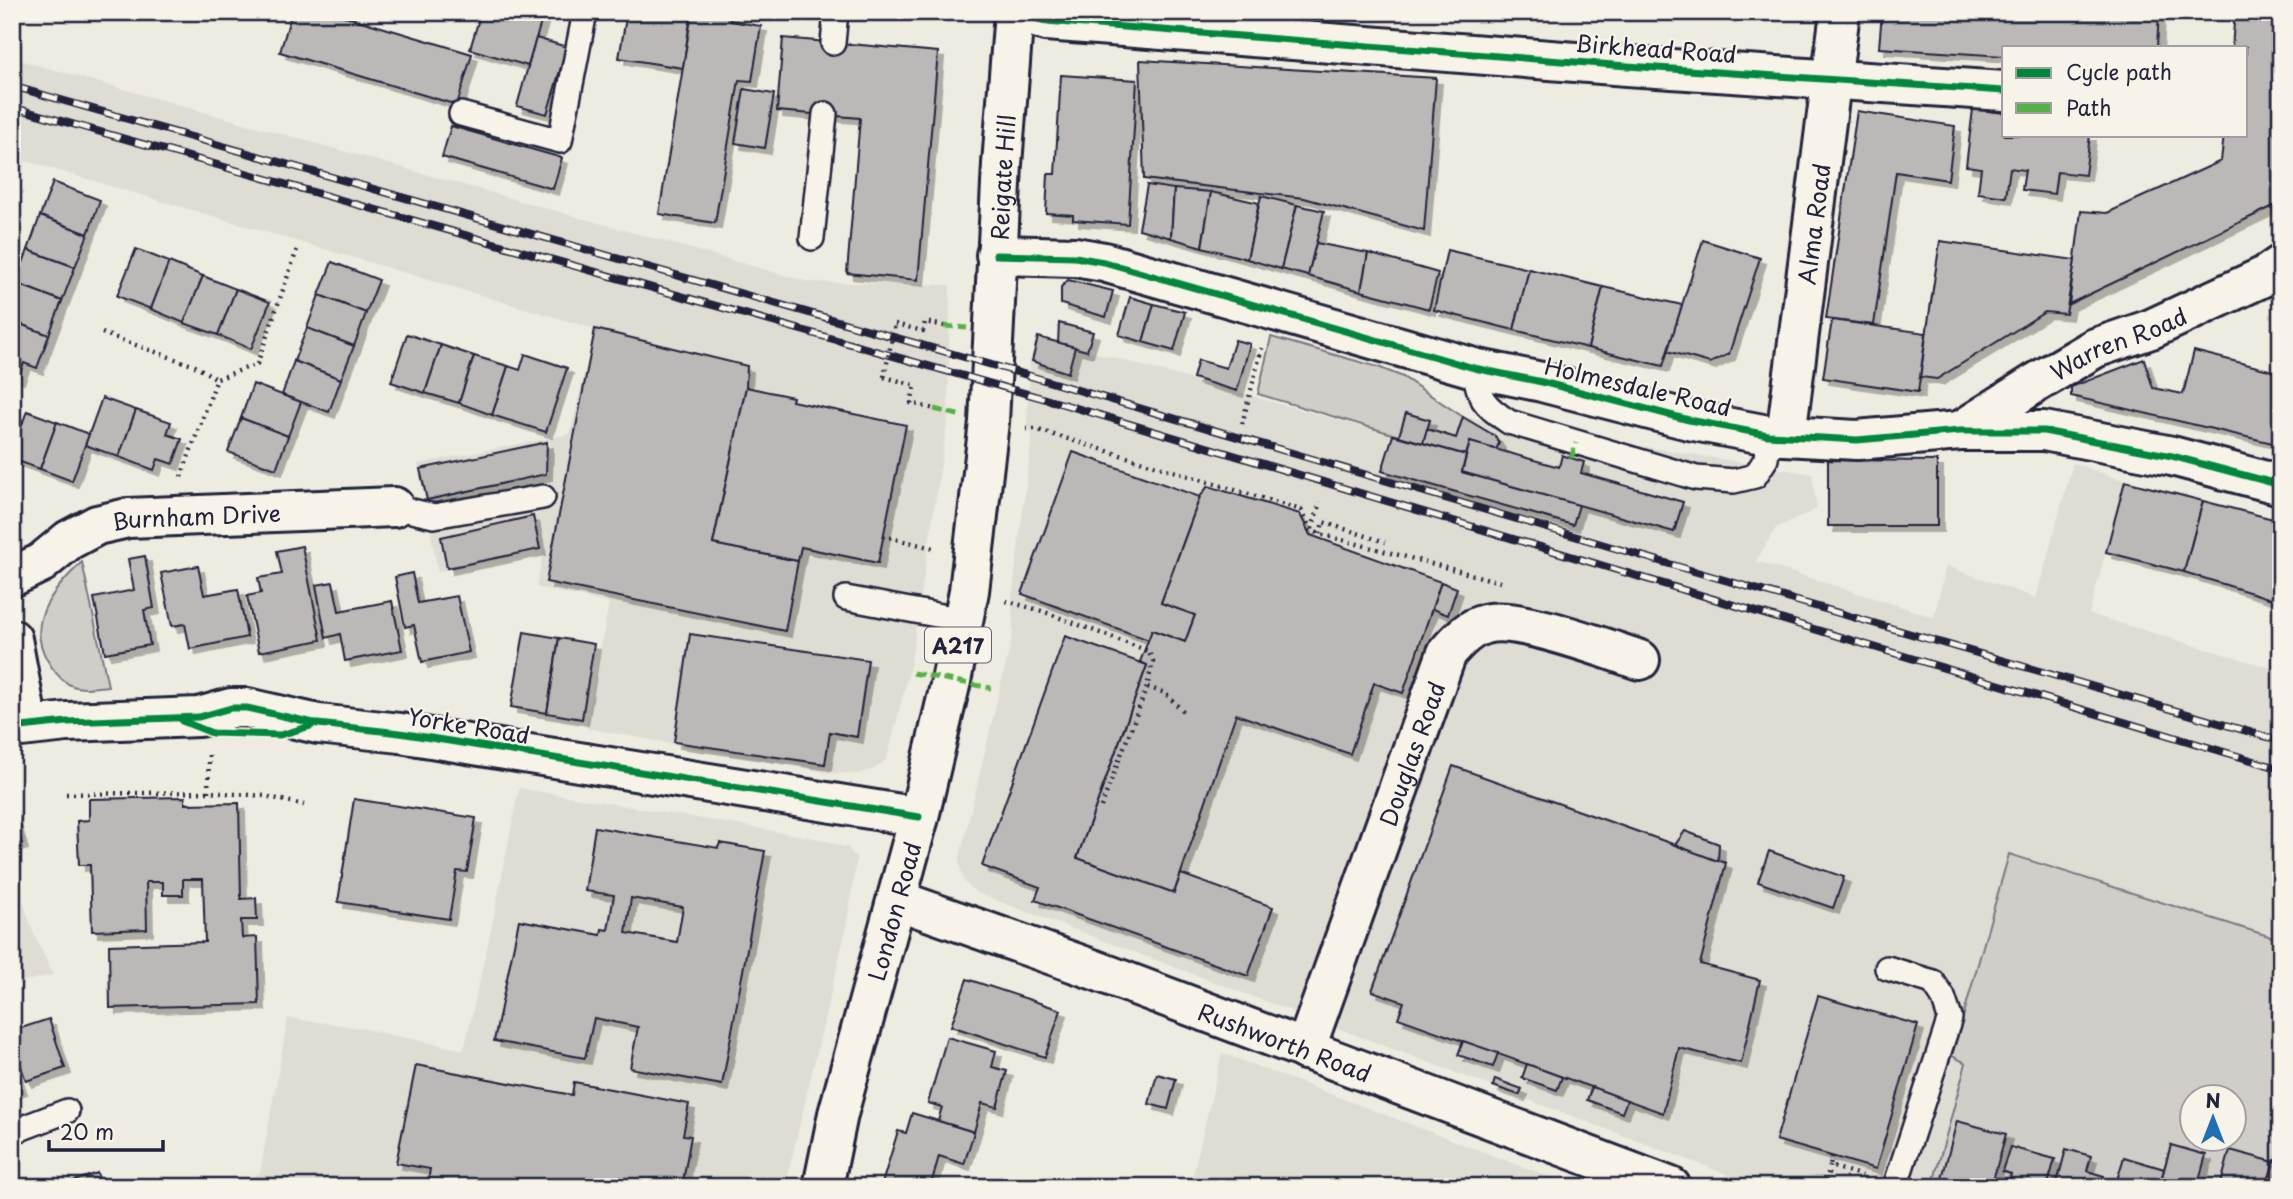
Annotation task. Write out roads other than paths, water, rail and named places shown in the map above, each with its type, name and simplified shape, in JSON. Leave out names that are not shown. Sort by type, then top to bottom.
[{"type":"street","name":"Birkhead Road","points":[[1014,12],[1059,22],[1627,66],[2002,91]]},
{"type":"street","name":"Reigate Hill","points":[[992,386],[996,255],[1014,12]]},
{"type":"street","name":"Alma Road","points":[[1777,436],[1840,12]]},
{"type":"street","name":"Holmesdale Road","points":[[996,255],[1075,257],[1104,262],[1474,368],[1542,382],[1689,420],[1777,436],[1857,440],[1960,431],[2044,431],[2172,456],[2281,485]]},
{"type":"street","name":"Warren Road","points":[[1960,431],[2095,348],[2151,329],[2265,276],[2281,265]]},
{"type":"street","name":"London Road","points":[[823,1187],[838,1114],[919,817],[966,605],[992,386]]},
{"type":"street","name":"Burnham Drive","points":[[12,577],[41,563],[69,540],[97,525],[128,517],[394,507]]},
{"type":"street","name":"Douglas Road","points":[[1305,1050],[1447,653],[1461,637],[1485,624],[1512,623],[1565,636],[1640,660]]},
{"type":"street","points":[[12,639],[20,727]]},
{"type":"street","name":"Yorke Road","points":[[20,727],[67,722],[199,717],[231,708],[259,709],[289,719],[318,724],[413,735],[919,817]]},
{"type":"street","name":"Rushworth Road","points":[[897,900],[998,934],[1671,1187]]},
{"type":"lane","points":[[461,114],[560,141],[584,12]]},
{"type":"lane","points":[[833,43],[836,12]]},
{"type":"lane","points":[[812,238],[825,114]]},
{"type":"lane","points":[[1474,368],[1476,386],[1489,410],[1509,422],[1696,478],[1734,481],[1755,476],[1777,436]]},
{"type":"lane","points":[[394,507],[434,516],[543,497]]},
{"type":"lane","points":[[846,597],[966,605]]},
{"type":"lane","points":[[1887,968],[1933,982],[1943,997],[1950,1018],[1895,1187]]},
{"type":"lane","points":[[12,1132],[67,1111]]},
{"type":"railway","points":[[12,86],[1020,373],[2281,741]]},
{"type":"railway","points":[[12,107],[1063,404],[2281,769]]}]
